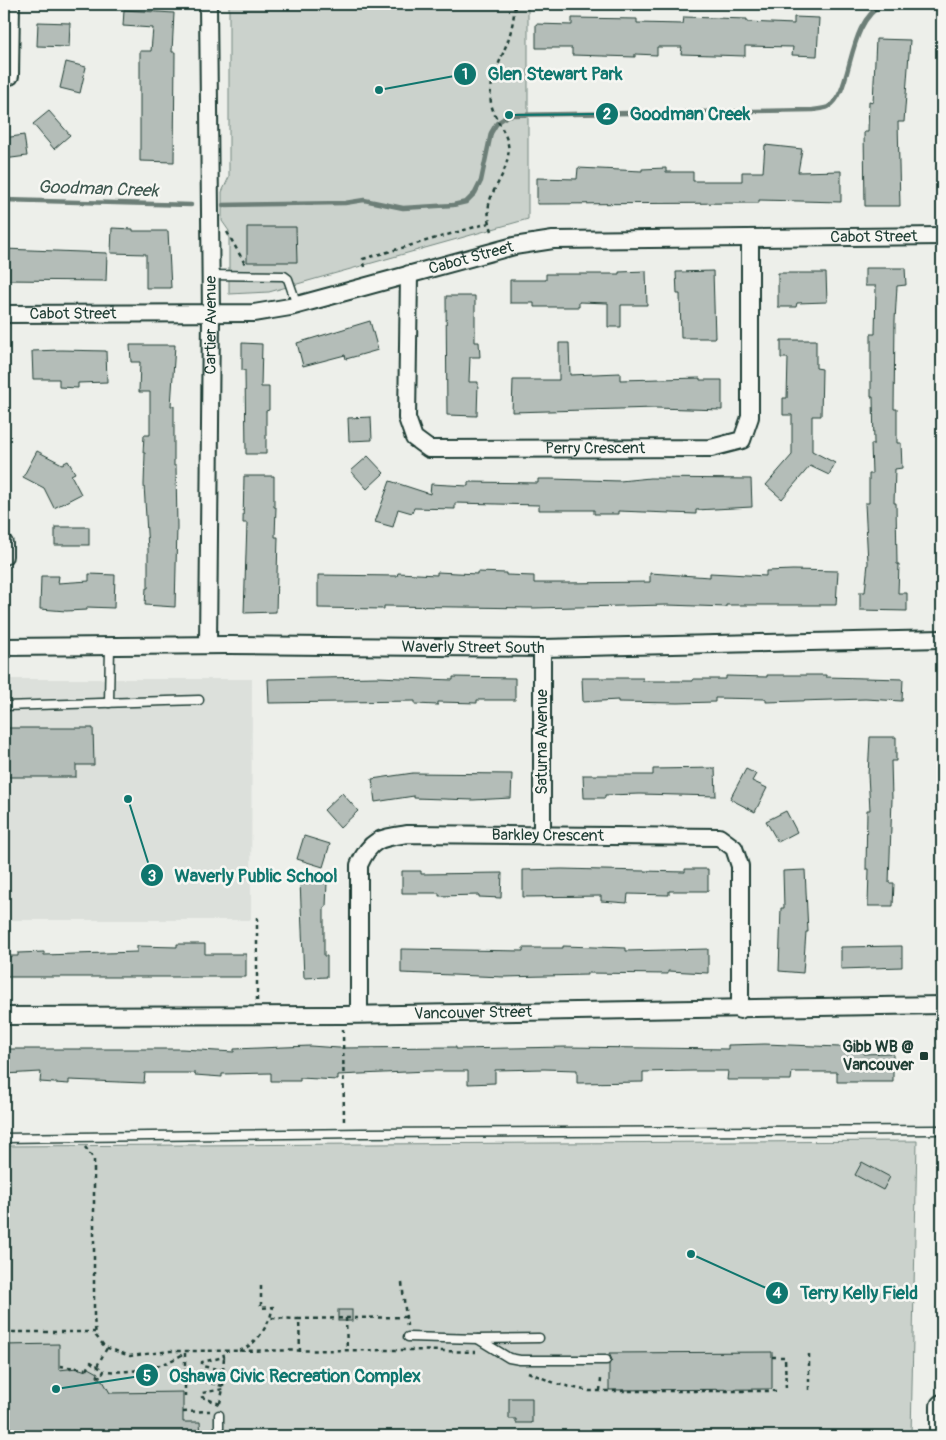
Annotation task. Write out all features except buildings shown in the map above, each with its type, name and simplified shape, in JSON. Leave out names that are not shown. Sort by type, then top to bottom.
[{"type":"main road","points":[[942,1406],[942,1436]]},
{"type":"street","points":[[10,76],[11,4]]},
{"type":"street","name":"Cartier Avenue","points":[[208,4],[211,275],[208,645]]},
{"type":"street","name":"Cabot Street","points":[[4,314],[254,313],[297,305],[534,242],[942,236]]},
{"type":"street","name":"Perry Crescent","points":[[409,274],[407,418],[414,438],[429,449],[711,448],[742,440],[750,417],[750,239]]},
{"type":"street","points":[[4,543],[4,556]]},
{"type":"street","name":"Waverly Street South","points":[[4,647],[208,645],[542,648],[942,639]]},
{"type":"street","name":"Saturna Avenue","points":[[542,648],[542,836]]},
{"type":"street","name":"Barkley Crescent","points":[[351,1014],[359,865],[367,848],[381,838],[408,834],[719,837],[734,848],[740,866],[740,1010]]},
{"type":"street","name":"Vancouver Street","points":[[4,1016],[740,1010],[942,1005]]},
{"type":"lane","points":[[211,275],[284,276],[288,279],[297,305]]},
{"type":"lane","points":[[109,703],[110,646]]},
{"type":"lane","points":[[4,706],[199,700]]},
{"type":"lane","points":[[4,1138],[942,1130]]},
{"type":"lane","points":[[408,1337],[539,1338]]},
{"type":"lane","points":[[478,1339],[509,1358],[520,1360],[606,1360]]},
{"type":"lane","points":[[216,1413],[219,1436]]},
{"type":"path","points":[[492,231],[487,214],[488,204],[509,155],[504,132],[491,103],[491,91],[494,74],[506,48],[515,4]]},
{"type":"path","points":[[365,267],[364,259],[489,223]]},
{"type":"path","points":[[227,232],[246,266]]},
{"type":"path","points":[[257,917],[257,1015]]},
{"type":"path","points":[[344,1123],[351,1014]]},
{"type":"path","points":[[81,1138],[81,1144],[94,1159],[95,1332],[96,1336],[107,1348],[130,1356],[185,1352],[347,1351],[478,1353]]},
{"type":"path","points":[[402,1283],[408,1337]]},
{"type":"path","points":[[236,1352],[255,1342],[265,1330],[270,1318],[273,1307],[261,1308],[261,1286]]},
{"type":"path","points":[[270,1318],[406,1317]]},
{"type":"path","points":[[346,1318],[347,1351]]},
{"type":"path","points":[[299,1319],[300,1352]]},
{"type":"path","points":[[4,1332],[95,1332]]},
{"type":"path","points":[[97,1366],[107,1348]]},
{"type":"path","points":[[60,1366],[87,1369],[91,1362],[104,1370],[135,1372],[156,1367],[185,1352]]},
{"type":"path","points":[[185,1352],[185,1399]]},
{"type":"path","points":[[183,1412],[216,1413],[223,1387],[223,1352]]},
{"type":"path","points":[[808,1354],[809,1391]]},
{"type":"path","points":[[224,1357],[202,1362],[202,1366],[224,1371]]},
{"type":"path","points":[[772,1357],[786,1357],[786,1391]]},
{"type":"path","points":[[521,1369],[557,1384],[600,1391],[776,1391]]},
{"type":"path","points":[[98,1375],[101,1377],[104,1370]]},
{"type":"path","points":[[223,1387],[202,1381],[202,1378],[224,1371]]},
{"type":"path","points":[[600,1391],[601,1378]]},
{"type":"path","points":[[220,1402],[202,1397],[202,1394],[223,1387]]},
{"type":"shaded area","points":[[229,4],[528,4],[528,219],[269,292],[229,294],[229,231],[222,221],[222,192],[229,177]]},
{"type":"shaded area","points":[[4,679],[252,679],[251,920],[4,920]]},
{"type":"shaded area","points":[[917,1141],[911,1436],[4,1436],[4,1146]]},
{"type":"waterway","name":"Goodman Creek","points":[[223,205],[345,203],[364,200],[403,208],[453,205],[466,202],[475,193],[481,181],[491,133],[497,123],[509,115],[813,110],[826,108],[836,99],[842,88],[862,26],[871,13],[884,4]]},
{"type":"waterway","name":"Goodman Creek","points":[[4,200],[191,205]]},
{"type":"place","name":"Glen Stewart Park","points":[[379,90]]},
{"type":"place","name":"Goodman Creek","points":[[509,115]]},
{"type":"place","name":"Waverly Public School","points":[[128,799]]},
{"type":"place","name":"Gibb WB @ Vancouver","points":[[924,1056]]},
{"type":"place","name":"Terry Kelly Field","points":[[691,1254]]},
{"type":"place","name":"Oshawa Civic Recreation Complex","points":[[56,1389]]}]
